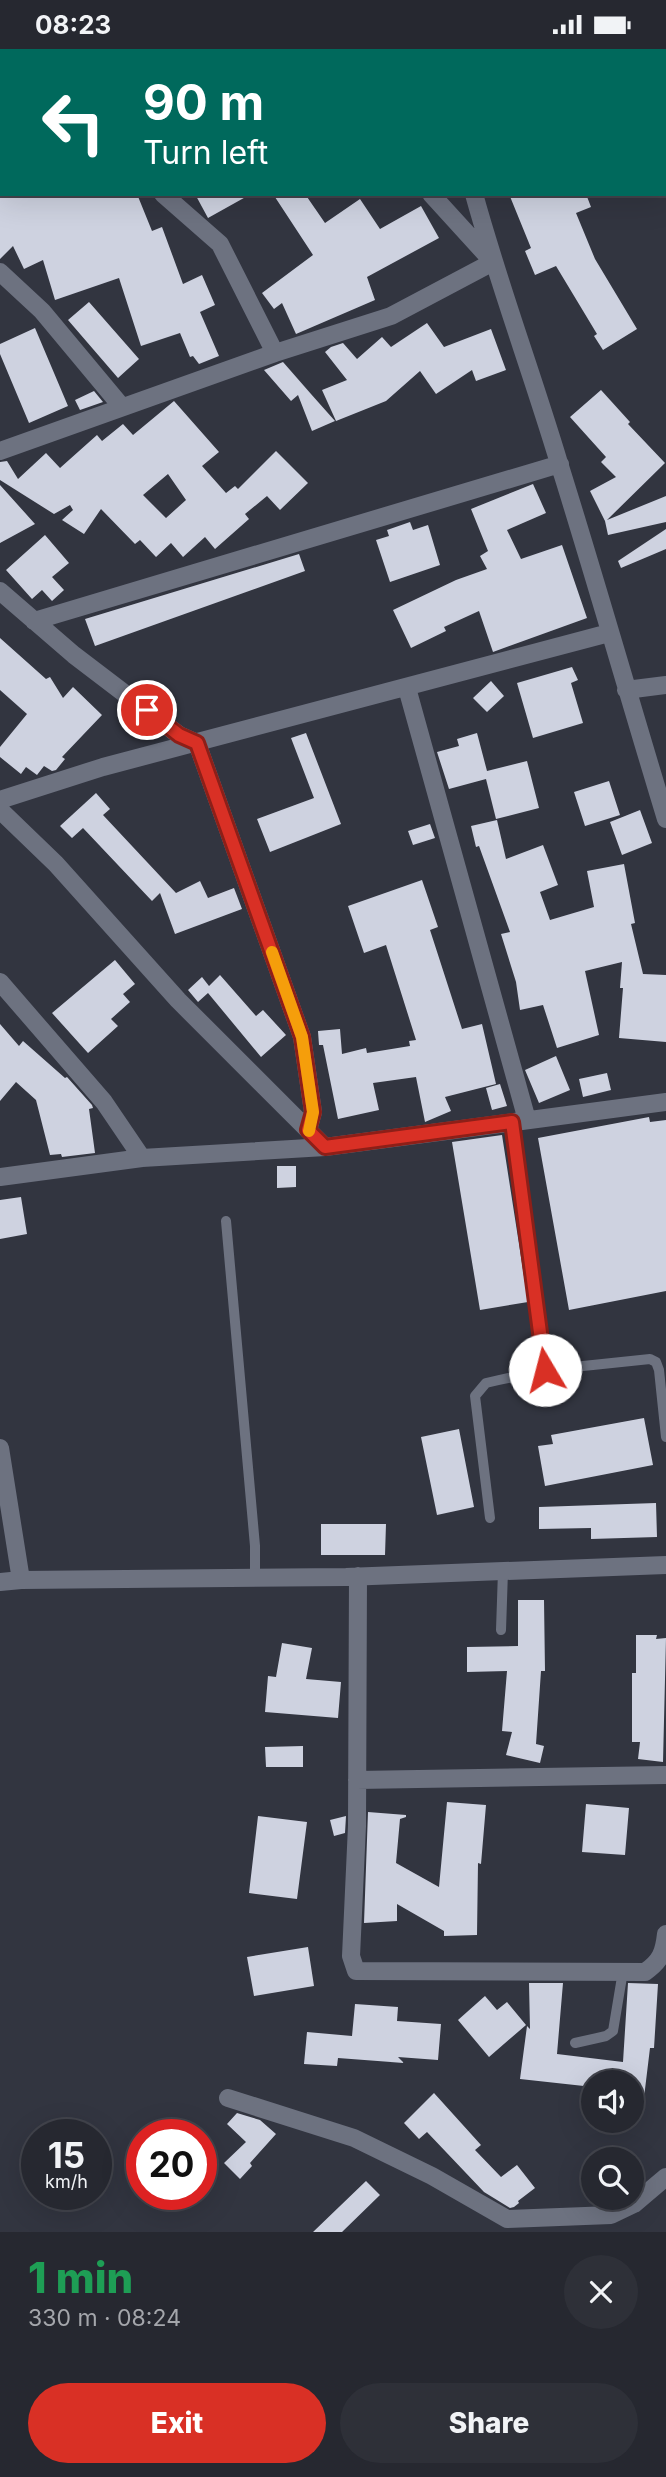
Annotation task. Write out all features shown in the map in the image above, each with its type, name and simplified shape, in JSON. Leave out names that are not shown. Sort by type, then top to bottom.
[{"type":"street","points":[[165,196],[220,244],[275,353]]},
{"type":"street","points":[[433,196],[493,262]]},
{"type":"street","points":[[475,196],[493,262],[560,464],[666,819]]},
{"type":"street","points":[[0,451],[275,353],[391,316],[493,262]]},
{"type":"street","points":[[0,272],[42,311],[122,407]]},
{"type":"street","points":[[34,621],[560,464]]},
{"type":"street","points":[[3,598],[179,735],[197,743],[302,1037],[313,1112],[308,1130]]},
{"type":"street","points":[[0,800],[103,767],[609,633]]},
{"type":"street","points":[[626,690],[666,685]]},
{"type":"street","points":[[407,688],[520,1121]]},
{"type":"street","points":[[0,810],[56,864],[178,1000],[325,1147]]},
{"type":"street","points":[[0,982],[104,1102],[142,1158]]},
{"type":"street","points":[[0,1177],[142,1158],[325,1147],[666,1102]]},
{"type":"street","points":[[0,1448],[21,1580]]},
{"type":"street","points":[[0,1582],[358,1576],[666,1565]]},
{"type":"street","points":[[358,1576],[357,1826],[351,1956],[356,1971],[645,1972],[656,1964],[664,1953],[666,1934]]},
{"type":"street","points":[[356,1780],[666,1775]]},
{"type":"street","points":[[228,2098],[354,2138],[432,2176],[507,2219],[611,2215],[634,2204],[666,2177]]},
{"type":"lane","points":[[520,1121],[545,1370]]},
{"type":"lane","points":[[226,1221],[255,1546],[255,1577]]},
{"type":"lane","points":[[490,1518],[475,1396],[486,1383],[545,1370],[650,1359],[656,1362],[659,1370],[666,1437]]},
{"type":"lane","points":[[501,1630],[503,1571]]},
{"type":"lane","points":[[575,2043],[606,2036],[613,2031],[623,1972]]},
{"type":"building","points":[[0,196],[138,196],[152,231],[162,227],[183,284],[202,275],[215,305],[200,312],[219,356],[199,364],[193,356],[190,357],[180,333],[141,346],[119,278],[55,300],[43,260],[24,269],[13,246],[0,259]]},
{"type":"building","points":[[196,196],[247,196],[208,218]]},
{"type":"building","points":[[274,196],[306,196],[325,223],[360,199],[380,229],[421,206],[439,238],[367,277],[375,300],[296,334],[282,303],[274,309],[262,293],[313,255]]},
{"type":"building","points":[[510,196],[587,196],[591,207],[576,213],[595,259],[637,329],[603,350],[594,336],[597,334],[556,266],[535,275],[525,251],[531,248]]},
{"type":"building","points":[[89,302],[139,359],[118,378],[68,320]]},
{"type":"building","points":[[427,323],[444,347],[491,329],[506,370],[476,381],[472,370],[436,394],[420,371],[386,401],[336,421],[322,390],[347,380],[325,352],[343,343],[357,359],[382,337],[391,347]]},
{"type":"building","points":[[35,328],[68,406],[29,423],[0,354],[0,344]]},
{"type":"building","points":[[283,362],[335,421],[312,431],[298,395],[291,401],[264,370]]},
{"type":"building","points":[[601,390],[630,422],[628,424],[665,463],[607,520],[666,496],[666,522],[608,535],[605,521],[590,491],[616,477],[601,462],[606,457],[570,417]]},
{"type":"building","points":[[94,391],[103,402],[80,410],[75,400]]},
{"type":"building","points":[[174,401],[219,452],[202,466],[226,493],[235,486],[238,489],[276,451],[308,483],[280,510],[267,496],[245,514],[249,519],[215,549],[205,537],[183,557],[171,543],[156,557],[140,540],[135,544],[101,509],[84,534],[62,520],[73,510],[70,505],[54,514],[0,480],[0,462],[7,461],[18,479],[46,453],[60,468],[97,435],[102,441],[123,424],[133,435]],"holes":[[[168,474],[186,500],[166,518],[143,495]]]},
{"type":"building","points":[[533,484],[546,513],[507,530],[521,559],[562,545],[587,618],[493,652],[479,611],[444,627],[446,631],[411,648],[393,610],[456,580],[487,569],[480,556],[488,551],[471,509]]},
{"type":"building","points":[[0,485],[35,524],[0,543]]},
{"type":"building","points":[[410,522],[413,530],[428,525],[440,565],[390,582],[376,540],[389,536],[387,530]]},
{"type":"building","points":[[666,529],[666,549],[621,568],[618,561]]},
{"type":"building","points":[[45,535],[69,563],[52,577],[64,590],[52,601],[42,590],[32,599],[6,570]]},
{"type":"building","points":[[299,554],[305,571],[95,646],[85,619]]},
{"type":"building","points":[[0,638],[46,679],[50,677],[63,698],[73,687],[102,715],[62,757],[65,759],[56,770],[52,771],[44,766],[37,775],[26,767],[21,774],[0,757],[0,747],[27,714],[0,690]]},
{"type":"building","points":[[572,667],[578,680],[571,683],[583,723],[533,738],[517,683]]},
{"type":"building","points":[[491,681],[504,696],[487,712],[473,698]]},
{"type":"building","points":[[306,733],[341,824],[270,852],[257,819],[314,798],[291,738]]},
{"type":"building","points":[[477,733],[487,771],[527,761],[539,808],[496,819],[486,779],[449,789],[437,752],[459,746],[457,739]]},
{"type":"building","points":[[609,781],[620,815],[585,826],[574,792]]},
{"type":"building","points":[[96,793],[110,809],[103,815],[176,893],[200,881],[208,898],[234,888],[242,909],[175,934],[160,893],[152,901],[83,828],[72,838],[60,826]]},
{"type":"building","points":[[640,810],[652,843],[622,855],[610,822]]},
{"type":"building","points":[[497,820],[506,859],[543,845],[558,885],[540,892],[550,920],[594,907],[587,871],[624,864],[635,923],[631,924],[643,974],[666,975],[666,1042],[619,1038],[622,962],[585,971],[599,1035],[557,1048],[543,1005],[520,1010],[516,982],[501,934],[510,932],[479,846],[476,847],[471,826]]},
{"type":"building","points":[[430,824],[435,838],[413,845],[408,831]]},
{"type":"building","points":[[422,880],[438,927],[430,930],[462,1029],[482,1024],[496,1084],[445,1097],[451,1111],[425,1122],[416,1077],[373,1083],[379,1110],[338,1119],[323,1045],[319,1045],[318,1031],[340,1029],[342,1054],[366,1048],[367,1053],[410,1046],[409,1041],[416,1040],[386,945],[364,953],[348,906]]},
{"type":"building","points":[[115,960],[135,984],[123,994],[130,1002],[111,1019],[118,1026],[88,1053],[52,1013]]},
{"type":"building","points":[[220,975],[256,1016],[263,1010],[286,1035],[261,1057],[208,993],[198,1002],[188,990],[202,977],[209,986]]},
{"type":"building","points":[[0,1024],[19,1046],[23,1041],[67,1077],[92,1105],[93,1108],[89,1109],[95,1153],[62,1157],[61,1154],[50,1155],[36,1100],[16,1082],[0,1101]]},
{"type":"building","points":[[556,1056],[570,1090],[539,1103],[525,1070]]},
{"type":"building","points":[[607,1073],[611,1090],[583,1097],[579,1079]]},
{"type":"building","points":[[500,1084],[507,1106],[492,1110],[486,1088]]},
{"type":"building","points":[[649,1117],[650,1122],[666,1120],[666,1291],[569,1310],[538,1138]]},
{"type":"building","points":[[502,1135],[528,1302],[480,1310],[452,1142]]},
{"type":"building","points":[[277,1166],[296,1166],[296,1187],[277,1188]]},
{"type":"building","points":[[21,1197],[27,1234],[0,1239],[0,1200]]},
{"type":"building","points":[[644,1418],[653,1465],[545,1486],[538,1446],[553,1444],[551,1435]]},
{"type":"building","points":[[459,1429],[474,1507],[437,1515],[421,1437]]},
{"type":"building","points":[[656,1503],[657,1537],[591,1539],[591,1528],[539,1529],[539,1507]]},
{"type":"building","points":[[321,1524],[386,1524],[385,1555],[321,1555]]},
{"type":"building","points":[[518,1600],[544,1600],[545,1671],[541,1671],[536,1744],[544,1746],[540,1763],[506,1755],[512,1732],[502,1731],[507,1671],[467,1672],[467,1647],[518,1646]]},
{"type":"building","points":[[636,1635],[666,1638],[663,1762],[638,1759],[640,1742],[632,1742],[632,1673],[636,1673]]},
{"type":"building","points":[[282,1643],[312,1648],[306,1679],[341,1682],[338,1718],[265,1712],[268,1676],[276,1677]]},
{"type":"building","points":[[303,1746],[303,1767],[266,1767],[265,1747]]},
{"type":"building","points":[[447,1802],[486,1805],[481,1864],[478,1863],[477,1935],[444,1936],[444,1931],[397,1904],[397,1921],[364,1923],[368,1812],[406,1815],[400,1819],[396,1863],[439,1887]]},
{"type":"building","points":[[586,1804],[629,1808],[625,1855],[582,1852]]},
{"type":"building","points":[[258,1816],[307,1822],[297,1899],[249,1893]]},
{"type":"building","points":[[346,1816],[345,1833],[334,1836],[330,1820]]},
{"type":"building","points":[[308,1947],[314,1986],[254,1996],[247,1957]]},
{"type":"building","points":[[529,1983],[563,1983],[557,2054],[623,2062],[628,1983],[658,1984],[654,2048],[650,2048],[644,2098],[644,2070],[581,2070],[581,2086],[520,2079],[527,2026],[530,2029]]},
{"type":"building","points":[[485,1996],[497,2010],[507,2002],[526,2025],[489,2057],[458,2020]]},
{"type":"building","points":[[355,2004],[398,2007],[397,2021],[441,2024],[438,2060],[398,2057],[404,2063],[338,2058],[337,2066],[304,2064],[307,2032],[352,2036]]},
{"type":"building","points":[[434,2093],[481,2145],[475,2150],[501,2177],[517,2165],[535,2188],[514,2207],[510,2208],[484,2192],[427,2132],[419,2139],[404,2123]]},
{"type":"building","points":[[237,2113],[260,2120],[276,2134],[250,2163],[252,2166],[240,2179],[224,2163],[246,2142],[227,2124]]},
{"type":"building","points":[[366,2181],[380,2195],[342,2232],[313,2232]]},
{"type":"slow traffic","points":[[272,952],[302,1037],[313,1112],[309,1131]]},
{"type":"route","points":[[147,710],[179,735],[197,743],[302,1037],[313,1112],[308,1130],[325,1147],[512,1122],[545,1370]]}]
